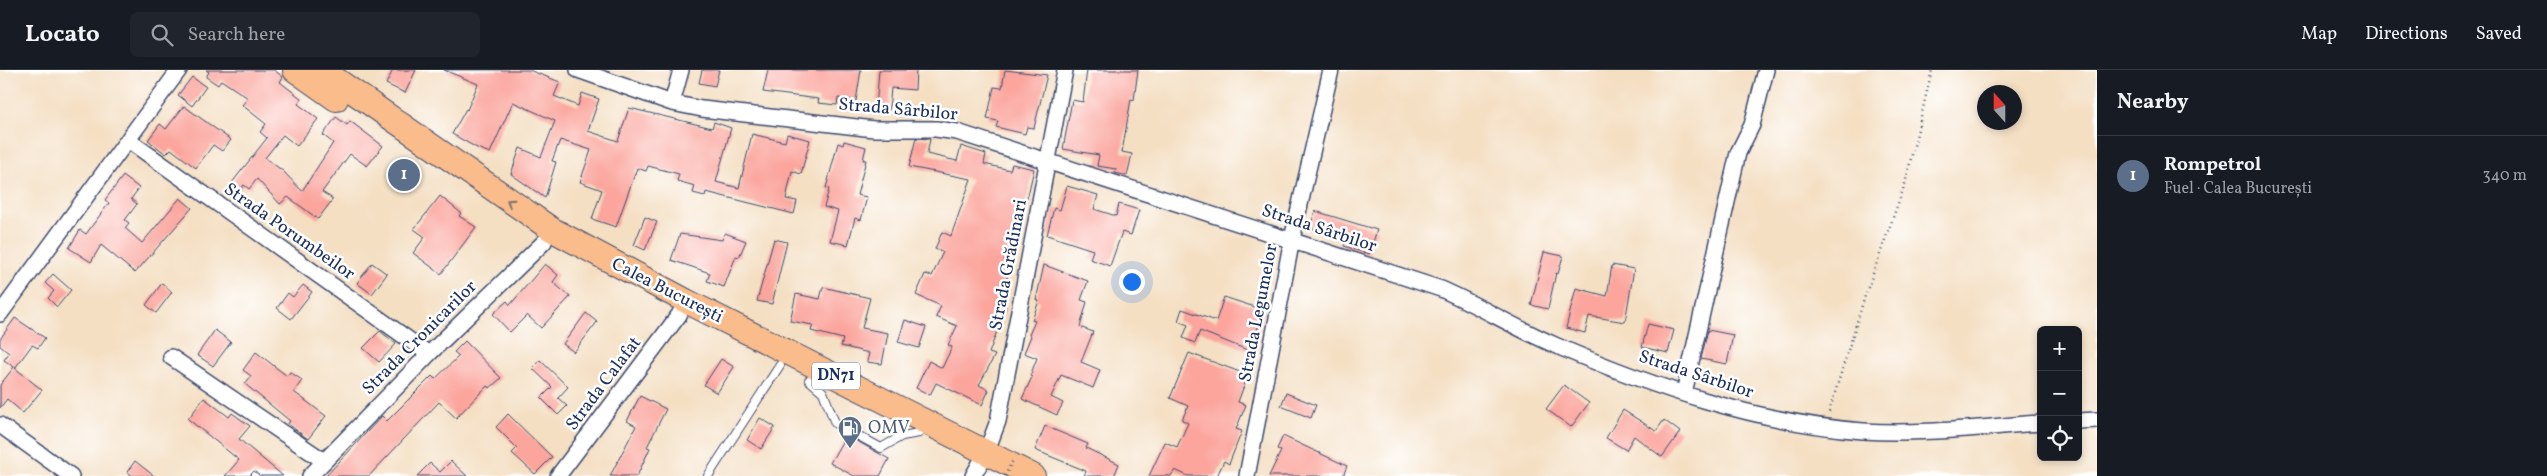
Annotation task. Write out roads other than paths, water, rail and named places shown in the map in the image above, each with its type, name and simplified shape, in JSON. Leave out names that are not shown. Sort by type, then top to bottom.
[{"type":"main road","name":"Calea București","points":[[295,70],[495,211],[547,236],[979,465],[1007,471]]},
{"type":"main road","name":"Calea București","points":[[322,70],[547,236]]},
{"type":"main road","name":"Calea București","points":[[682,308],[780,365],[919,433],[979,465],[1033,476]]},
{"type":"street","points":[[0,314],[179,70]]},
{"type":"street","name":"Strada Sârbilor","points":[[578,70],[672,103],[874,129],[936,129],[957,132],[1292,239],[1441,289],[1555,345],[1684,393],[1757,414],[1863,431],[1921,431],[2037,423]]},
{"type":"street","points":[[672,103],[681,70]]},
{"type":"street","name":"Strada Grădinari","points":[[979,465],[998,420],[1065,70]]},
{"type":"street","name":"Strada Legumelor","points":[[1246,476],[1292,239],[1331,70]]},
{"type":"street","points":[[1684,393],[1738,153],[1752,125],[1766,70]]},
{"type":"street","name":"Strada Porumbeilor","points":[[128,140],[429,354]]},
{"type":"street","name":"Strada Cronicarilor","points":[[310,476],[547,236]]},
{"type":"street","name":"Strada Calafat","points":[[558,476],[682,308]]},
{"type":"street","points":[[171,357],[324,461]]},
{"type":"street","points":[[2082,421],[2097,420]]},
{"type":"street","points":[[0,425],[71,476]]},
{"type":"lane","points":[[708,476],[780,365]]},
{"type":"place","name":"Rompetrol","points":[[404,175]]},
{"type":"place","name":"OMV","points":[[850,449]]}]
